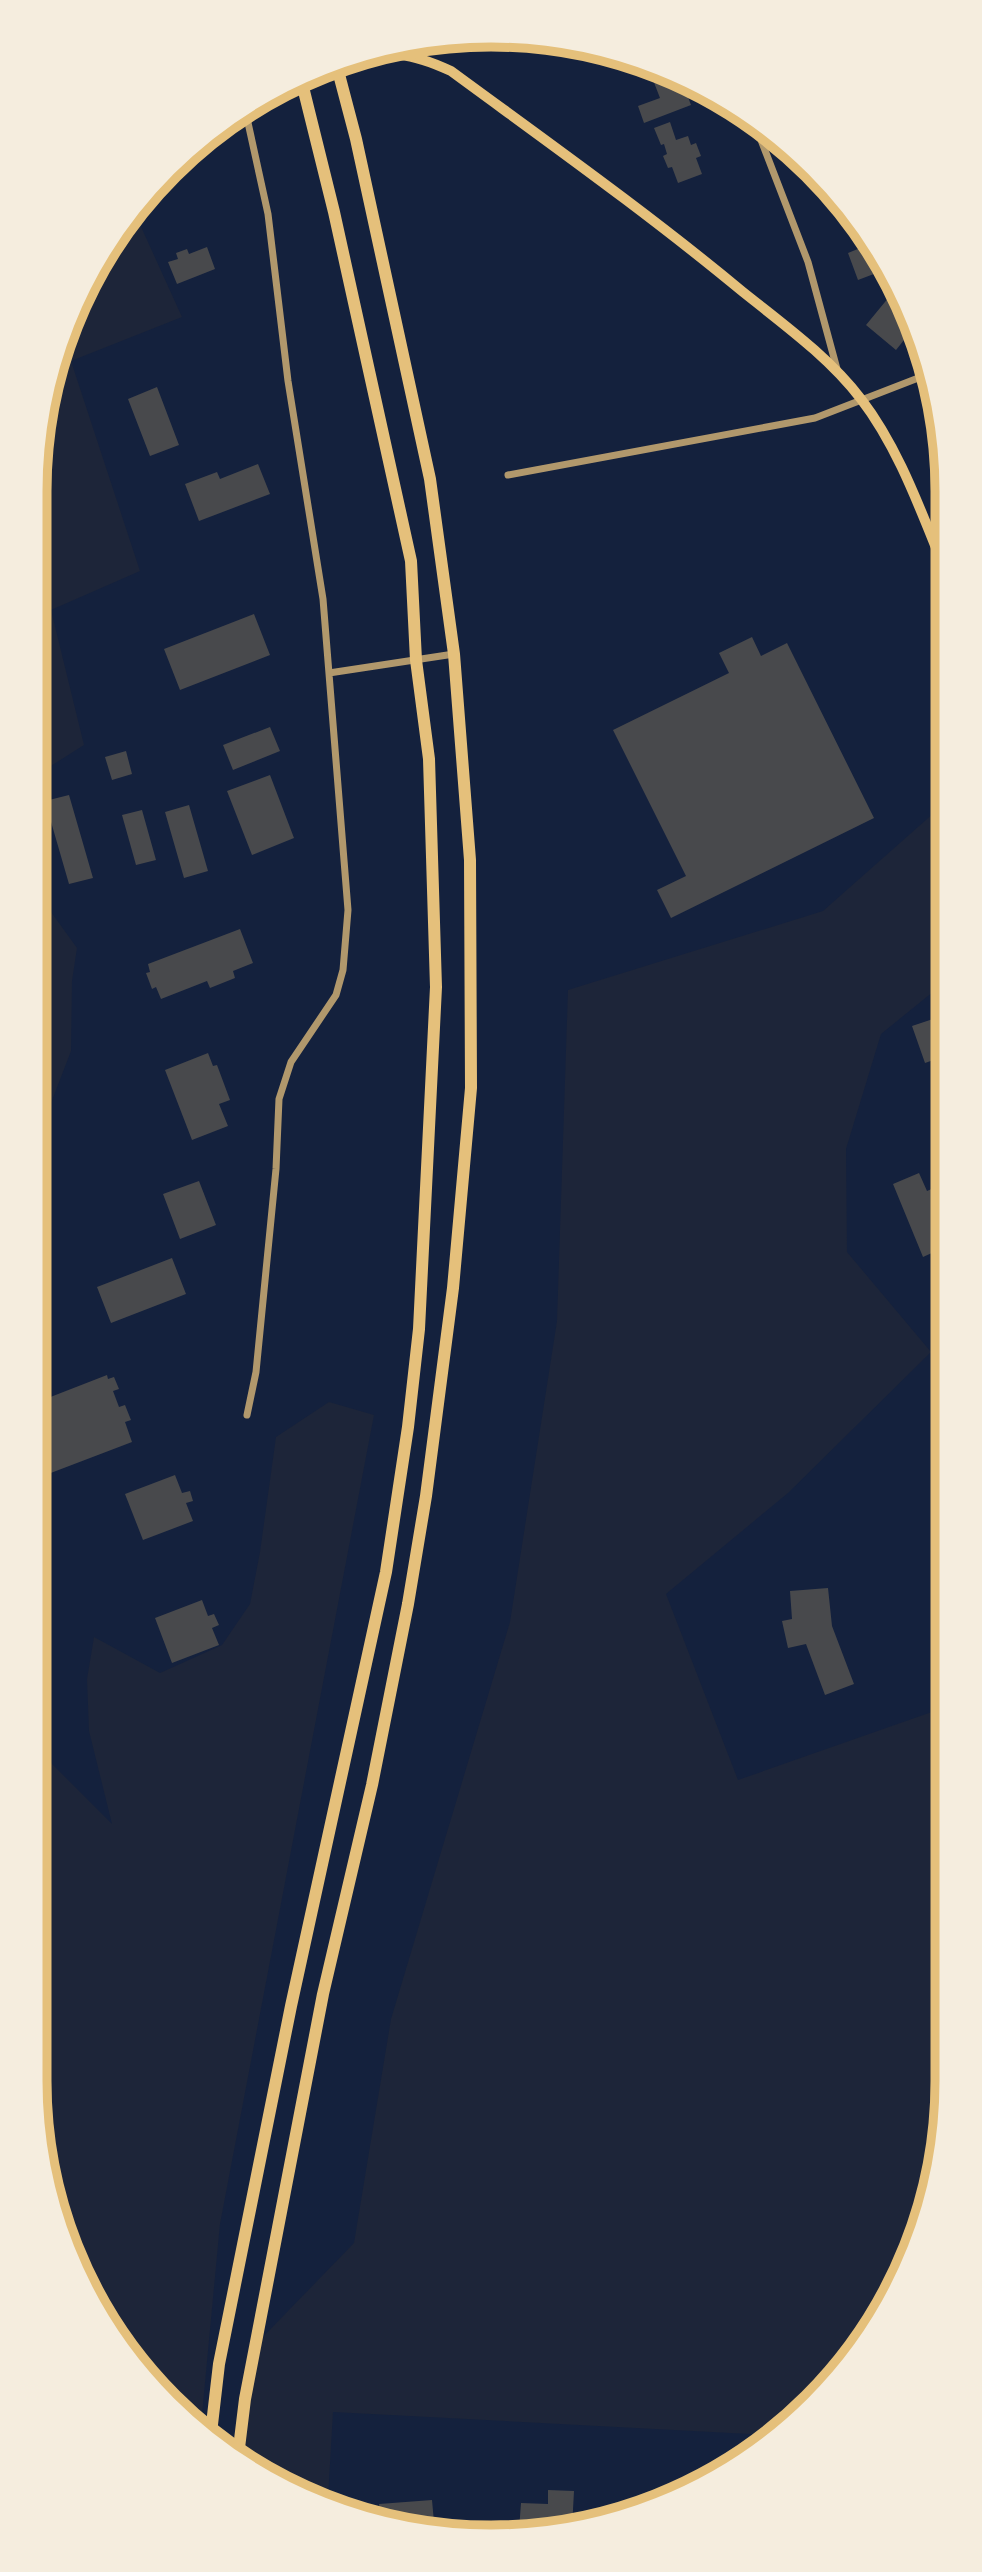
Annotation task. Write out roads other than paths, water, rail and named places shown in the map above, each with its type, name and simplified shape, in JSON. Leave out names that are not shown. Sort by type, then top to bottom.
[{"type":"highway","points":[[240,2447],[245,2399],[323,1994],[373,1785],[408,1604],[426,1496],[453,1288],[471,1088],[470,860],[454,654],[430,479],[341,74]]},
{"type":"highway","points":[[212,2426],[219,2364],[290,2006],[386,1573],[408,1427],[419,1329],[436,987],[429,759],[416,660],[411,561],[334,212],[304,89]]},
{"type":"main road","points":[[410,55],[451,71],[653,220],[780,321],[838,373],[862,399],[904,474],[935,546]]},
{"type":"street","points":[[247,120],[268,214],[288,381],[323,599],[348,910],[343,970],[336,995],[291,1062],[279,1099],[274,1195],[256,1372],[247,1415]]},
{"type":"street","points":[[760,139],[808,262],[838,373]]},
{"type":"street","points":[[508,475],[815,418],[920,377]]},
{"type":"street","points":[[329,673],[454,654]]}]
